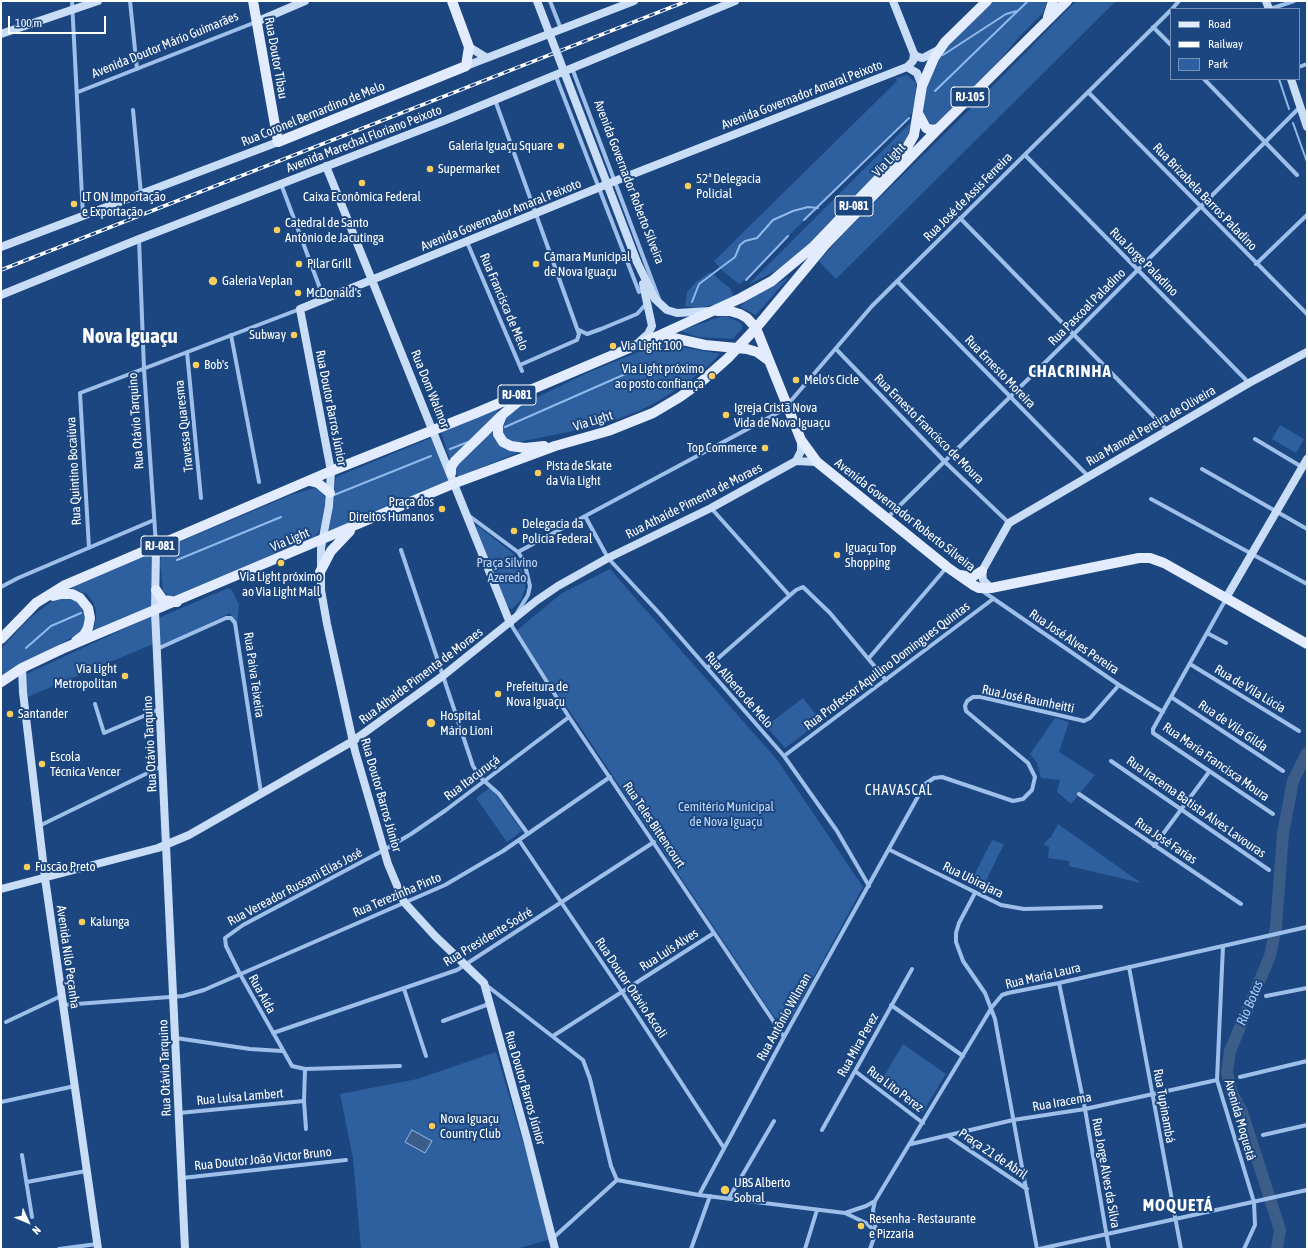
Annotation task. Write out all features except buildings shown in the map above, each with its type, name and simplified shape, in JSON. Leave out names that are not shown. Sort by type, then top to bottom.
[{"type":"main road","points":[[1,34],[72,5],[98,1]]},
{"type":"main road","name":"Rua Doutor Tibau","points":[[253,1],[278,142]]},
{"type":"main road","name":"Avenida Doutor Mário Guimarães","points":[[256,22],[304,1]]},
{"type":"main road","points":[[452,1],[469,47],[466,66]]},
{"type":"main road","points":[[537,1],[636,262],[659,304]]},
{"type":"main road","name":"Rua Coronel Bernardino de Melo","points":[[1,247],[278,142],[466,66],[634,1]]},
{"type":"main road","name":"Avenida Marechal Floriano Peixoto","points":[[1,295],[495,99],[735,1]]},
{"type":"main road","points":[[893,1],[914,54],[919,58],[923,58],[939,50]]},
{"type":"main road","name":"Via Light","points":[[1,639],[36,604],[65,586],[331,472],[660,335],[772,281],[814,246],[905,152],[913,138],[919,115],[922,86],[930,64],[939,50],[987,1]]},
{"type":"main road","points":[[1045,22],[1051,10],[1053,1]]},
{"type":"main road","name":"Via Light","points":[[1,682],[22,668],[155,612],[321,538],[358,525],[453,478],[608,432],[660,410],[702,382],[737,348],[756,328],[816,255],[938,129],[1067,1]]},
{"type":"main road","points":[[469,47],[487,58]]},
{"type":"main road","points":[[914,54],[912,61],[907,67],[917,73],[922,86]]},
{"type":"main road","name":"Avenida Governador Amaral Peixoto","points":[[300,309],[615,181],[907,67]]},
{"type":"main road","points":[[1291,80],[1307,127]]},
{"type":"main road","points":[[919,115],[926,128],[931,130],[938,129]]},
{"type":"main road","name":"Rua Dom Walmor","points":[[326,166],[434,430],[510,623]]},
{"type":"main road","points":[[632,346],[645,337],[651,328],[640,271]]},
{"type":"main road","name":"Avenida Governador Roberto Silveira","points":[[659,304],[677,313],[730,311],[747,318],[756,328],[801,440],[817,462],[947,567],[976,586],[991,588],[1147,558],[1164,563],[1307,644]]},
{"type":"main road","name":"Rua Doutor Barros Júnior","points":[[300,309],[331,472],[330,493],[321,538],[320,572],[327,624],[353,741],[384,850],[394,880],[404,902],[465,966],[484,983],[527,1139],[552,1239],[556,1249]]},
{"type":"main road","points":[[660,335],[706,345],[755,351],[768,360]]},
{"type":"main road","name":"Rua Manoel Pereira de Oliveira","points":[[1009,523],[1167,430],[1307,352]]},
{"type":"main road","points":[[453,478],[451,467],[455,461],[505,412],[524,397],[555,379]]},
{"type":"main road","points":[[505,412],[497,429],[501,439],[508,445],[521,448],[564,444]]},
{"type":"main road","points":[[801,440],[801,451],[796,461],[817,462]]},
{"type":"main road","points":[[1226,598],[1307,459]]},
{"type":"main road","name":"Rua Athaíde Pimenta de Moraes","points":[[1,889],[166,845],[189,835],[353,741],[444,675],[549,592],[608,558],[711,508],[796,461]]},
{"type":"main road","points":[[310,481],[322,486],[330,493]]},
{"type":"main road","points":[[958,575],[972,577],[982,571],[1009,523]]},
{"type":"main road","points":[[320,572],[331,551],[358,525]]},
{"type":"main road","name":"Rua Otávio Tarquino","points":[[156,548],[155,612],[185,1249]]},
{"type":"main road","points":[[982,571],[983,580],[991,588]]},
{"type":"main road","points":[[156,590],[163,600],[177,602]]},
{"type":"main road","points":[[36,604],[55,595],[67,593],[77,597],[86,605],[90,618],[87,630],[80,638],[62,650]]},
{"type":"main road","name":"Avenida Nilo Peçanha","points":[[22,668],[23,692],[38,826],[97,1246]]},
{"type":"street","points":[[130,1],[137,69]]},
{"type":"street","points":[[550,1],[561,30]]},
{"type":"street","points":[[1272,8],[1294,1]]},
{"type":"street","points":[[72,5],[78,92],[83,216]]},
{"type":"street","name":"Rua José de Assis Ferreira","points":[[518,552],[774,415],[787,406],[872,306],[1089,93],[1170,10]]},
{"type":"street","name":"Avenida Doutor Mário Guimarães","points":[[78,92],[256,22]]},
{"type":"street","points":[[1153,27],[1170,44]]},
{"type":"street","name":"Avenida Governador Roberto Silveira","points":[[572,67],[659,304]]},
{"type":"street","points":[[555,74],[639,292]]},
{"type":"street","points":[[1205,80],[1297,175]]},
{"type":"street","name":"Rua Brizabela Barros Paladino","points":[[1089,93],[1307,314]]},
{"type":"street","points":[[495,99],[579,330],[577,340],[520,365]]},
{"type":"street","name":"Rua Pascoal Paladino","points":[[886,518],[1074,334],[1300,107]]},
{"type":"street","points":[[133,110],[141,194]]},
{"type":"street","name":"Rua Jorge Paladino","points":[[1025,155],[1082,215],[1249,383]]},
{"type":"street","points":[[281,184],[324,299]]},
{"type":"street","points":[[1256,264],[1307,215]]},
{"type":"street","points":[[960,218],[1167,430]]},
{"type":"street","name":"Rua Otávio Tarquino","points":[[139,239],[144,368],[156,548]]},
{"type":"street","name":"Rua Francisca de Melo","points":[[467,242],[522,371]]},
{"type":"street","name":"Rua Ernesto Moreira","points":[[897,281],[1088,476]]},
{"type":"street","points":[[579,330],[584,333],[588,333],[637,314],[643,309],[647,302]]},
{"type":"street","name":"Avenida Governador Amaral Peixoto","points":[[80,393],[300,309]]},
{"type":"street","points":[[232,335],[259,482]]},
{"type":"street","name":"Rua Ernesto Francisco de Moura","points":[[836,349],[944,462],[1009,523]]},
{"type":"street","name":"Travessa Quaresma","points":[[187,352],[201,498]]},
{"type":"street","name":"Rua Quintino Bocaiúva","points":[[80,393],[89,548]]},
{"type":"street","points":[[1255,439],[1302,467]]},
{"type":"street","points":[[1202,470],[1307,529]]},
{"type":"street","points":[[1151,499],[1253,553],[1307,584]]},
{"type":"street","points":[[711,508],[789,596]]},
{"type":"street","points":[[467,514],[518,552],[526,566],[530,586],[525,601],[510,623]]},
{"type":"street","name":"Rua Alberto de Melo","points":[[585,516],[608,558],[784,756],[837,831],[869,886]]},
{"type":"street","points":[[1,587],[18,578],[154,520]]},
{"type":"street","points":[[401,550],[444,675],[469,757],[477,773],[499,794],[528,834]]},
{"type":"street","points":[[869,658],[947,567]]},
{"type":"street","name":"Rua José Alves Pereira","points":[[976,586],[1120,685],[1163,712]]},
{"type":"street","points":[[707,668],[800,588],[806,589],[869,658],[886,680]]},
{"type":"street","points":[[991,588],[993,599]]},
{"type":"street","name":"Rua Maria Francisca Moura","points":[[1226,598],[1153,729],[1154,734],[1273,814]]},
{"type":"street","name":"Rua Professor Aquilino Domingues Quintas","points":[[784,756],[993,599]]},
{"type":"street","name":"Rua Paiva Teixeira","points":[[157,650],[226,618],[231,618],[235,623],[261,794]]},
{"type":"street","name":"Rua Teles Bittencourt","points":[[510,623],[570,717],[784,1037]]},
{"type":"street","points":[[1207,633],[1226,643]]},
{"type":"street","name":"Rua de Vila Lúcia","points":[[1190,664],[1299,731]]},
{"type":"street","name":"Rua José Raunheitti","points":[[890,850],[926,782],[934,778],[942,777],[1013,801],[1023,799],[1032,790],[1036,780],[1032,770],[1021,756],[966,711],[965,704],[970,699],[981,697],[1084,720],[1090,718],[1120,685]]},
{"type":"street","name":"Rua de Vila Gilda","points":[[1171,697],[1283,771]]},
{"type":"street","points":[[95,704],[104,733],[160,709]]},
{"type":"street","name":"Rua Itacuruçá","points":[[384,850],[446,810],[570,717]]},
{"type":"street","name":"Rua Iracema Batista Alves Lavouras","points":[[1111,760],[1269,870]]},
{"type":"street","points":[[38,826],[163,765]]},
{"type":"street","points":[[1154,846],[1209,772]]},
{"type":"street","name":"Rua Terezinha Pinto","points":[[62,1000],[174,996],[199,992],[460,877],[528,834],[610,777]]},
{"type":"street","name":"Rua José Farias","points":[[1079,794],[1241,904]]},
{"type":"street","name":"Rua Doutor Otávio Ascoli","points":[[519,840],[622,992],[724,1148]]},
{"type":"street","name":"Rua Presidente Sodré","points":[[273,1033],[450,974],[465,966],[654,842]]},
{"type":"street","name":"Rua Vereador Russani Elias José","points":[[226,946],[225,938],[229,933],[384,850]]},
{"type":"street","name":"Rua Antônio Wilman","points":[[699,1195],[784,1037],[890,850]]},
{"type":"street","name":"Rua Ubirajara","points":[[890,850],[974,893],[1011,908],[1101,907]]},
{"type":"street","points":[[974,893],[959,923],[956,933],[956,942],[963,961],[979,984],[992,1007],[1038,1249],[1307,1190]]},
{"type":"street","name":"Rua Maria Laura","points":[[875,1201],[911,1144],[997,999],[1008,992],[1059,983],[1307,927]]},
{"type":"street","name":"Rua Luís Alves","points":[[553,1036],[714,933]]},
{"type":"street","name":"Rua Aída","points":[[226,946],[282,1051],[292,1066],[305,1069]]},
{"type":"street","name":"Avenida Moquetá","points":[[1223,946],[1217,1080],[1254,1202],[1255,1225],[1244,1249]]},
{"type":"street","name":"Rua Tupinambá","points":[[1129,967],[1181,1249]]},
{"type":"street","name":"Rua Mira Perez","points":[[822,1130],[912,969]]},
{"type":"street","points":[[484,983],[575,1053],[586,1066],[611,1166],[617,1180]]},
{"type":"street","name":"Rua Jorge Alves da Silva","points":[[1059,983],[1085,1109],[1109,1249]]},
{"type":"street","points":[[1266,996],[1307,988]]},
{"type":"street","points":[[404,989],[426,1056]]},
{"type":"street","points":[[6,1022],[62,1000]]},
{"type":"street","points":[[443,1021],[489,1004]]},
{"type":"street","points":[[892,1005],[963,1056]]},
{"type":"street","points":[[176,1038],[250,1049],[282,1051]]},
{"type":"street","points":[[1240,1077],[1307,1061]]},
{"type":"street","points":[[306,1129],[304,1101],[305,1069],[400,1066]]},
{"type":"street","name":"Rua Lito Perez","points":[[855,1071],[923,1123]]},
{"type":"street","name":"Rua Iracema","points":[[911,1144],[1013,1120],[1085,1109],[1217,1080]]},
{"type":"street","points":[[1,1102],[75,1086]]},
{"type":"street","name":"Rua Luísa Lambert","points":[[179,1113],[304,1101]]},
{"type":"street","points":[[729,1198],[774,1121]]},
{"type":"street","points":[[1263,1136],[1307,1125]]},
{"type":"street","name":"Praça 21 de Abril","points":[[948,1136],[1027,1189]]},
{"type":"street","points":[[22,1155],[32,1217]]},
{"type":"street","name":"Rua Doutor João Victor Bruno","points":[[182,1178],[346,1160]]},
{"type":"street","points":[[27,1182],[86,1171]]},
{"type":"street","points":[[552,1239],[617,1180]]},
{"type":"street","points":[[617,1180],[699,1195],[845,1213],[866,1223],[876,1232]]},
{"type":"street","points":[[691,1249],[710,1196]]},
{"type":"street","points":[[845,1213],[866,1206],[875,1201]]},
{"type":"street","points":[[870,1249],[876,1232],[873,1210],[875,1201]]},
{"type":"street","points":[[805,1249],[817,1210]]},
{"type":"street","points":[[59,1249],[97,1246]]},
{"type":"green space","points":[[994,1],[1046,1],[1046,5],[1043,13],[1019,37],[999,61],[933,127],[928,127],[922,114],[928,80],[944,46],[986,6]]},
{"type":"green space","points":[[1076,1],[1116,1],[836,279],[819,261],[845,232],[985,94]]},
{"type":"green space","points":[[907,75],[916,83],[916,95],[912,113],[741,283],[739,284],[724,272],[714,261],[897,81],[895,78]]},
{"type":"green space","points":[[911,122],[905,149],[791,263],[748,285]]},
{"type":"green space","points":[[710,272],[731,289],[734,298],[718,304],[697,308],[685,306],[687,292],[696,282]]},
{"type":"green space","points":[[789,277],[756,315],[740,307],[748,300]]},
{"type":"green space","points":[[726,316],[742,325],[742,329],[733,339],[698,337],[680,331],[720,317]]},
{"type":"green space","points":[[660,343],[720,354],[707,367],[688,382],[660,400],[641,410],[599,426],[518,442],[507,439],[501,430],[503,418],[511,410],[587,373]]},
{"type":"green space","points":[[499,409],[493,419],[451,463],[441,432]]},
{"type":"green space","points":[[1280,425],[1304,439],[1296,453],[1272,439]]},
{"type":"green space","points":[[492,430],[495,437],[522,451],[458,477],[455,470],[459,464]]},
{"type":"green space","points":[[431,438],[449,482],[329,531],[336,477]]},
{"type":"green space","points":[[315,488],[324,494],[326,503],[322,526],[315,537],[188,595],[169,597],[163,590],[160,562],[162,552],[165,548],[293,494]]},
{"type":"green space","name":"Praça Silvino Azeredo","points":[[478,526],[515,555],[520,565],[524,578],[525,589],[521,600],[512,609],[508,607],[498,584],[476,527]]},
{"type":"green space","points":[[153,552],[152,606],[93,632],[96,610],[93,602],[87,594],[71,588]]},
{"type":"green space","name":"Cemitério Municipal de Nova Iguaçu","points":[[610,569],[778,761],[863,887],[793,1015],[788,1020],[781,1020],[774,1017],[516,631],[562,593]]},
{"type":"green space","points":[[228,588],[232,590],[239,605],[237,625],[230,613],[159,647],[156,619]]},
{"type":"green space","points":[[62,597],[74,599],[84,606],[87,621],[80,633],[1,677],[1,648],[30,618],[51,602]]},
{"type":"green space","points":[[152,616],[153,644],[25,698],[24,675]]},
{"type":"green space","points":[[803,698],[821,721],[785,748],[766,726]]},
{"type":"green space","points":[[1055,718],[1069,722],[1059,752],[1095,775],[1071,804],[1057,792],[1060,780],[1041,778],[1037,763],[1030,754]]},
{"type":"green space","points":[[491,787],[522,831],[507,842],[476,798]]},
{"type":"green space","points":[[1058,824],[1141,883],[1069,866],[1069,861],[1048,858],[1049,847],[1043,844],[1051,837]]},
{"type":"green space","points":[[992,840],[1004,844],[982,889],[970,883]]},
{"type":"green space","points":[[903,1044],[946,1074],[923,1112],[881,1081]]},
{"type":"green space","name":"Nova Iguaçu Country Club","points":[[496,1052],[552,1239],[516,1249],[361,1249],[353,1159],[340,1094],[417,1079]]},
{"type":"shaded area","points":[[412,1130],[432,1141],[425,1153],[405,1142]]},
{"type":"waterway","points":[[935,91],[1028,1]]},
{"type":"waterway","points":[[943,55],[1006,14],[1017,11]]},
{"type":"waterway","points":[[1279,80],[1289,109]]},
{"type":"waterway","points":[[804,220],[909,118]]},
{"type":"waterway","points":[[1293,123],[1307,162]]},
{"type":"waterway","points":[[692,302],[699,284],[735,257],[740,245],[745,241],[757,238],[773,220],[793,211],[808,207],[818,208]]},
{"type":"waterway","points":[[746,280],[788,236]]},
{"type":"waterway","points":[[505,427],[630,372]]},
{"type":"waterway","points":[[450,449],[468,442]]},
{"type":"waterway","points":[[334,495],[431,456]]},
{"type":"waterway","points":[[177,560],[281,517]]},
{"type":"waterway","points":[[26,648],[51,626],[81,613]]},
{"type":"waterway","name":"Rio Botas","points":[[1277,1249],[1280,1230],[1242,1112],[1232,1093],[1227,1073],[1230,1051],[1270,956],[1276,927],[1283,833],[1293,781],[1307,753]]},
{"type":"railway","points":[[1,270],[687,1]]},
{"type":"place","name":"Galeria Iguaçu Square","points":[[561,146]]},
{"type":"place","name":"Supermarket","points":[[430,169]]},
{"type":"place","name":"Caixa Econômica Federal","points":[[362,183]]},
{"type":"place","name":"52ª Delegacia Policial","points":[[688,186]]},
{"type":"place","name":"LT ON Importação e Exportação","points":[[74,204]]},
{"type":"place","name":"Catedral de Santo Antônio de Jacutinga","points":[[277,230]]},
{"type":"place","name":"Pilar Grill","points":[[299,264]]},
{"type":"place","name":"Câmara Municipal de Nova Iguaçu","points":[[536,264]]},
{"type":"place","name":"Galeria Veplan","points":[[213,281]]},
{"type":"place","name":"McDonald's","points":[[298,293]]},
{"type":"place","name":"Subway","points":[[294,335]]},
{"type":"place","name":"Via Light 100","points":[[613,346]]},
{"type":"place","name":"Bob's","points":[[196,365]]},
{"type":"place","name":"Via Light próximo ao posto confiança","points":[[712,376]]},
{"type":"place","name":"Melo's Cicle","points":[[796,380]]},
{"type":"place","name":"Igreja Cristã Nova Vida de Nova Iguaçu","points":[[726,415]]},
{"type":"place","name":"Top Commerce","points":[[765,448]]},
{"type":"place","name":"Pista de Skate da Via Light","points":[[538,473]]},
{"type":"place","name":"Praça dos Direitos Humanos","points":[[442,509]]},
{"type":"place","name":"Delegacia da Polícia Federal","points":[[514,531]]},
{"type":"place","name":"Iguaçu Top Shopping","points":[[837,555]]},
{"type":"place","name":"Via Light próximo ao Via Light Mall","points":[[281,563]]},
{"type":"place","name":"Via Light Metropolitan","points":[[125,676]]},
{"type":"place","name":"Prefeitura de Nova Iguaçu","points":[[498,694]]},
{"type":"place","name":"Santander","points":[[10,714]]},
{"type":"place","name":"Hospital Mário Lioni","points":[[431,723]]},
{"type":"place","name":"Escola Técnica Vencer","points":[[42,764]]},
{"type":"place","name":"Fuscão Preto","points":[[27,867]]},
{"type":"place","name":"Kalunga","points":[[82,922]]},
{"type":"place","name":"Nova Iguaçu Country Club","points":[[432,1126]]},
{"type":"place","name":"UBS Alberto Sobral","points":[[725,1190]]},
{"type":"place","name":"Resenha - Restaurante e Pizzaria","points":[[861,1226]]},
{"type":"district","name":"Nova Iguaçu","points":[[130,336]]},
{"type":"district","name":"CHACRINHA","points":[[1070,372]]},
{"type":"district","name":"CHAVASCAL","points":[[899,791]]},
{"type":"district","name":"MOQUETÁ","points":[[1178,1206]]}]
